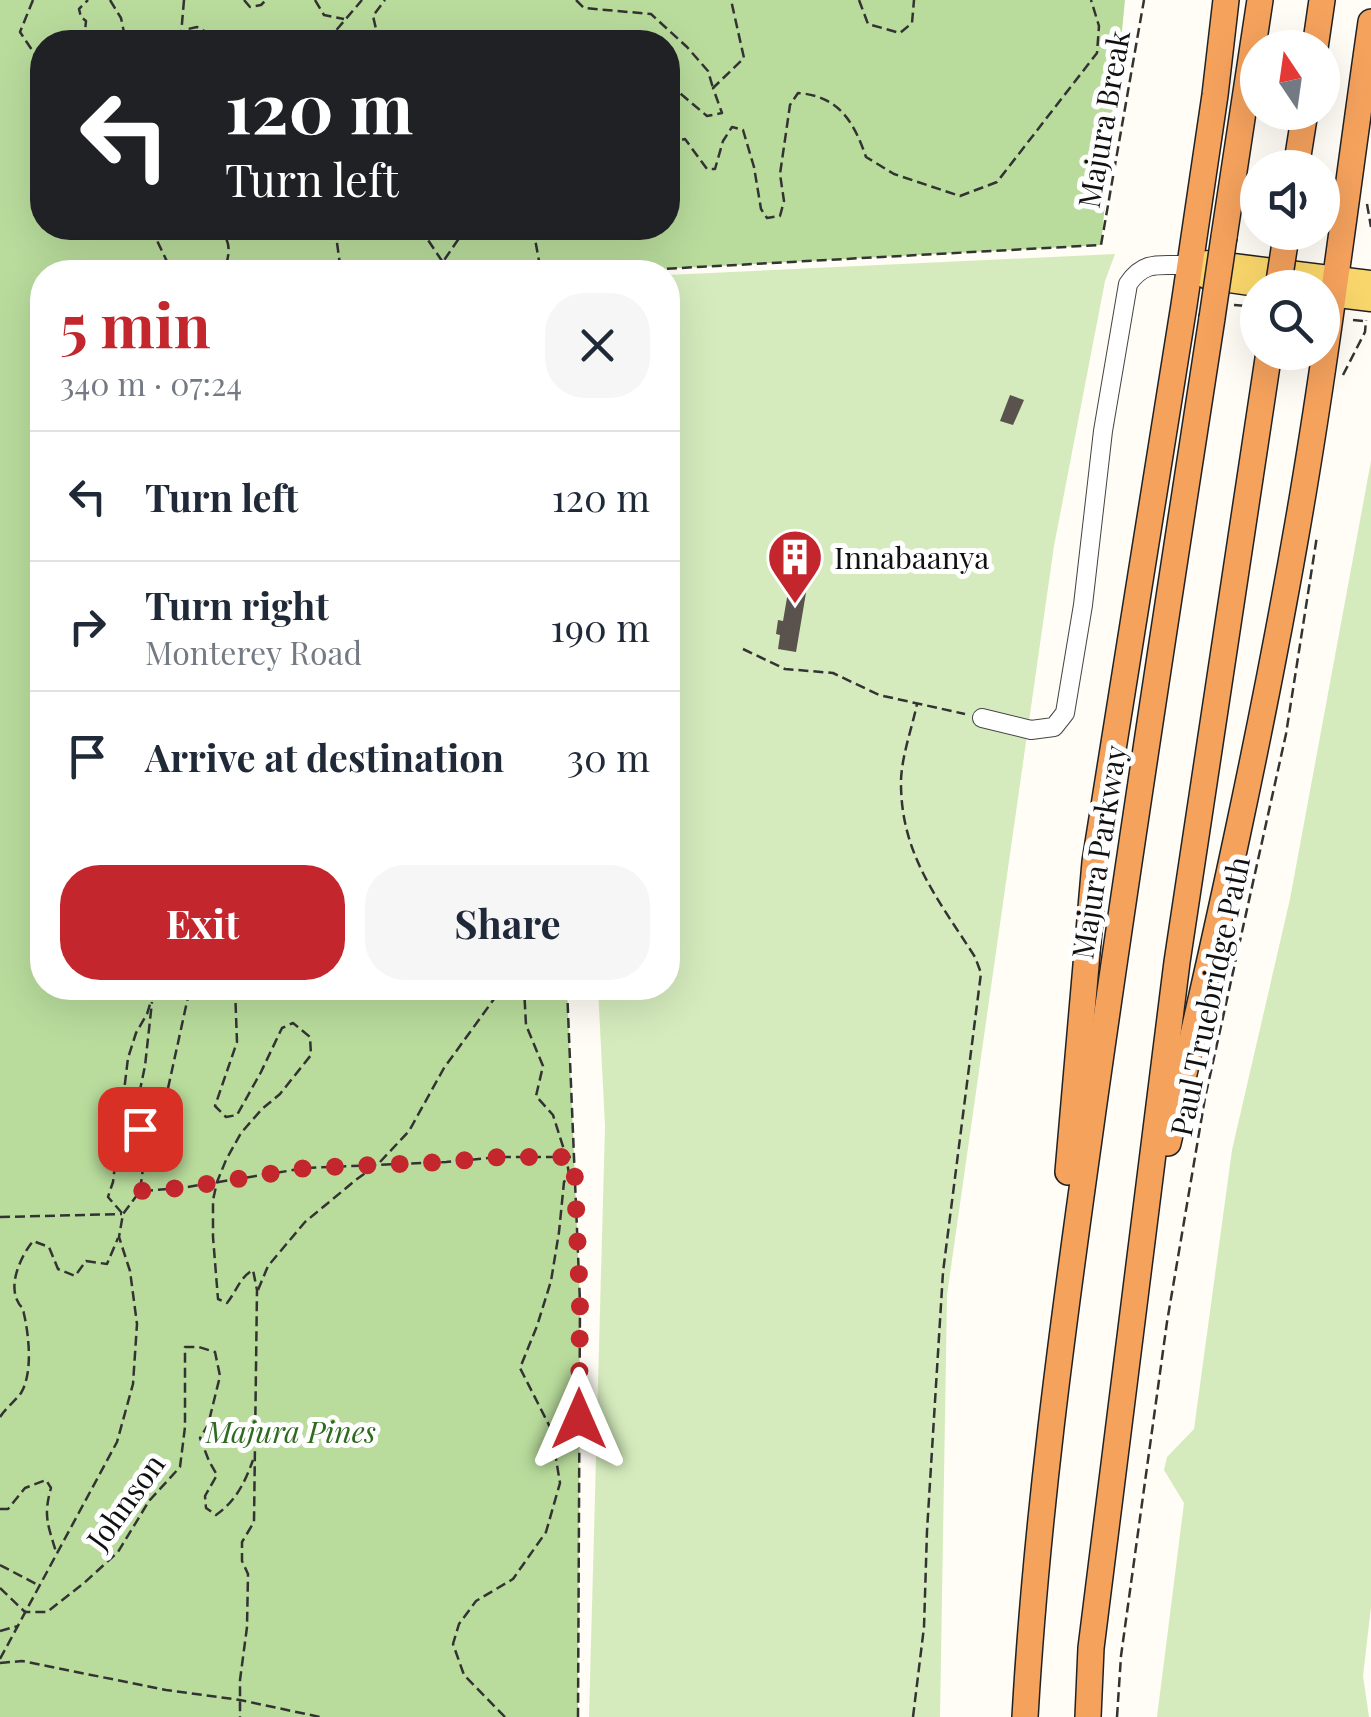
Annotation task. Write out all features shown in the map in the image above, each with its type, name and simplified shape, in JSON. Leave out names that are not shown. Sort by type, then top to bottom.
[{"type":"highway","points":[[1071,1267],[1065,1205],[1094,862],[1184,305],[1226,0]]},
{"type":"highway","name":"Majura Parkway","points":[[1024,1717],[1031,1614],[1071,1267],[1110,985],[1260,0]]},
{"type":"highway","points":[[1318,30],[1322,0]]},
{"type":"highway","points":[[1334,270],[1371,22]]},
{"type":"highway","points":[[1088,1717],[1091,1648],[1177,962],[1266,370]]},
{"type":"highway","points":[[1139,1254],[1196,1021],[1266,702],[1319,370]]},
{"type":"main road","points":[[1189,266],[1209,262],[1245,270]]},
{"type":"main road","points":[[1189,266],[1208,278],[1240,283]]},
{"type":"main road","points":[[1340,287],[1371,282]]},
{"type":"main road","points":[[1340,293],[1369,307]]},
{"type":"lane","points":[[982,718],[1031,730],[1054,727],[1065,714],[1128,284],[1137,271],[1152,266],[1189,266]]},
{"type":"path","points":[[30,47],[20,32],[33,0]]},
{"type":"path","points":[[85,30],[86,21],[79,9],[88,0]]},
{"type":"path","points":[[110,0],[124,30]]},
{"type":"path","points":[[182,30],[184,0]]},
{"type":"path","points":[[244,0],[250,7],[266,0]]},
{"type":"path","points":[[316,0],[324,15],[346,19]]},
{"type":"path","points":[[337,30],[362,0]]},
{"type":"path","points":[[376,30],[373,16],[385,0]]},
{"type":"path","points":[[576,0],[584,8],[652,14],[669,30]]},
{"type":"path","points":[[713,88],[744,58],[730,0]]},
{"type":"path","points":[[859,0],[868,24],[900,33],[912,22],[914,0]]},
{"type":"path","points":[[680,140],[685,139],[707,169],[714,170],[732,127],[743,130],[762,210],[767,218],[780,216],[784,201],[780,174],[790,105],[798,93],[816,94],[838,108],[857,132],[866,157],[894,174],[960,196],[997,182],[1098,54],[1099,26],[1091,0]]},
{"type":"path","name":"Majura Break","points":[[680,268],[1102,245],[1144,0]]},
{"type":"path","points":[[680,40],[708,72],[722,113],[707,116],[680,94]]},
{"type":"path","points":[[1368,198],[1371,227]]},
{"type":"path","points":[[1353,320],[1369,307]]},
{"type":"path","points":[[1341,386],[1343,373],[1366,332],[1369,307]]},
{"type":"path","name":"Paul Truebridge Path","points":[[1117,1717],[1121,1656],[1162,1358],[1201,1116],[1286,734],[1318,531]]},
{"type":"path","points":[[744,649],[785,669],[833,673],[879,695],[982,718]]},
{"type":"path","points":[[913,1717],[924,1627],[943,1272],[982,973],[976,957],[918,868],[905,827],[901,778],[917,704]]},
{"type":"path","points":[[124,1214],[108,1197],[128,1058],[150,1000]]},
{"type":"path","points":[[0,1417],[22,1391],[28,1370],[24,1311],[15,1297],[23,1253],[32,1241],[50,1247],[58,1269],[75,1276],[86,1261],[106,1264],[119,1237],[124,1214],[140,1191],[144,1153],[137,1104],[152,1000]]},
{"type":"path","points":[[144,1153],[165,1102],[187,1000]]},
{"type":"path","points":[[235,1000],[237,1042],[215,1106],[226,1117],[238,1116],[282,1028],[293,1023],[310,1036],[311,1055],[242,1133],[226,1160],[213,1200],[218,1299],[226,1303],[244,1274],[253,1270],[258,1290],[254,1522],[242,1542],[242,1562],[248,1574],[240,1717]]},
{"type":"path","points":[[258,1290],[268,1266],[305,1222],[356,1178],[378,1165],[408,1131],[444,1068],[493,1000]]},
{"type":"path","points":[[505,1717],[464,1675],[453,1644],[459,1624],[476,1601],[514,1578],[546,1532],[560,1483],[552,1430],[520,1368],[551,1281],[564,1182],[569,1174],[553,1114],[536,1096],[542,1066],[526,1025],[525,1000]]},
{"type":"path","points":[[568,1000],[580,1302],[578,1717]]},
{"type":"path","points":[[140,1191],[306,1168],[500,1157],[574,1157]]},
{"type":"path","points":[[0,1217],[124,1214]]},
{"type":"path","points":[[119,1237],[130,1271],[137,1324],[133,1384],[117,1442],[0,1661],[22,1661],[320,1717]]},
{"type":"path","name":"Johnson","points":[[25,1612],[47,1612],[96,1573],[118,1552],[149,1502],[180,1467],[185,1427],[184,1348],[216,1352],[220,1376],[208,1425],[200,1438],[218,1475],[206,1496],[206,1508],[216,1514],[228,1506],[245,1481],[254,1458]]},
{"type":"path","points":[[0,1508],[8,1509],[25,1488],[46,1480],[51,1488],[47,1522],[57,1554]]},
{"type":"path","points":[[0,1565],[40,1586]]},
{"type":"path","points":[[0,1588],[25,1612]]},
{"type":"path","points":[[0,1631],[18,1626]]},
{"type":"path","points":[[0,1646],[8,1643]]},
{"type":"green space","name":"Majura Pines","points":[[0,0],[1125,0],[1101,245],[680,268],[680,260],[30,260],[30,1000],[567,1000],[580,1302],[578,1717],[0,1717]]},
{"type":"green space","points":[[1115,254],[1105,281],[1054,546],[947,1295],[940,1717],[589,1717],[605,1126],[599,1000],[680,1000],[680,274]]},
{"type":"green space","points":[[1371,461],[1371,1607],[1363,1676],[1369,1717],[1157,1717],[1184,1503],[1164,1470],[1167,1457],[1194,1429],[1232,1150],[1290,899]]},
{"type":"building","points":[[1010,395],[1024,400],[1013,425],[1000,421]]},
{"type":"building","name":"Innabaanya","points":[[788,577],[808,581],[796,652],[778,649],[780,635],[776,634],[778,620],[783,621]]},
{"type":"place","name":"Innabaanya","points":[[795,606]]},
{"type":"route","points":[[140,1129],[144,1153],[140,1191],[306,1168],[500,1157],[574,1157],[580,1302],[579,1419]]}]
